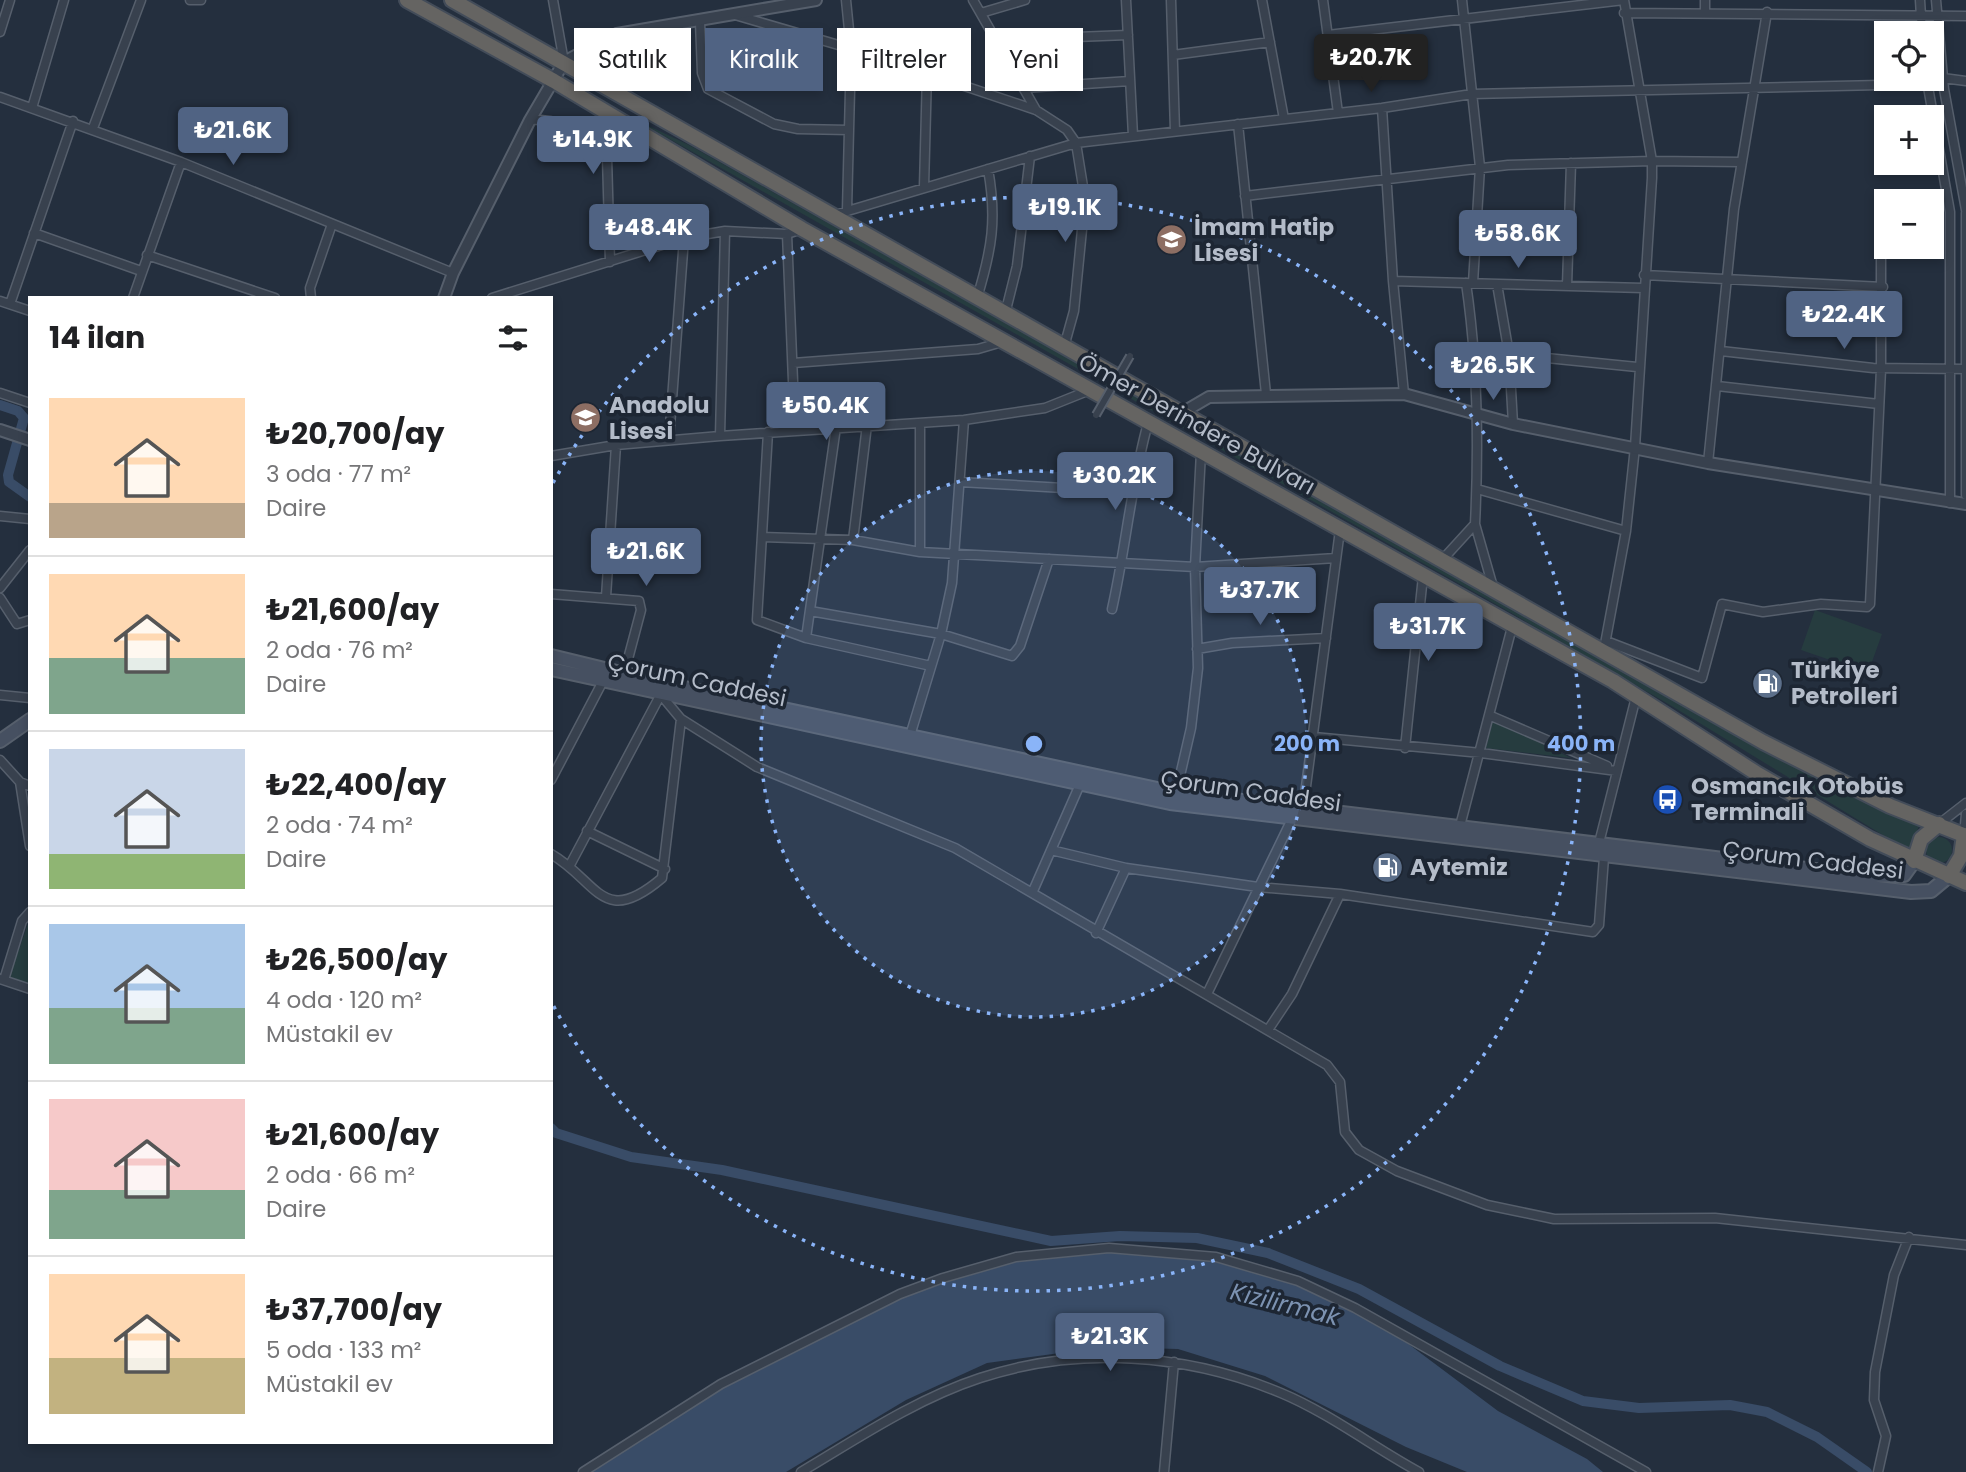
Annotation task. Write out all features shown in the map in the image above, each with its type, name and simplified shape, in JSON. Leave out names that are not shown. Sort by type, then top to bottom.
[{"type":"highway","name":"Ömer Derindere Bulvarı","points":[[407,0],[554,81],[802,229],[1636,697],[1800,799],[1914,861],[1966,883]]},
{"type":"highway","name":"Ömer Derindere Bulvarı","points":[[452,0],[1181,414],[1604,646],[1840,782],[1965,836]]},
{"type":"highway","points":[[1914,861],[1921,839],[1940,824]]},
{"type":"highway","points":[[1949,876],[1961,856],[1965,836]]},
{"type":"main road","name":"Çorum Caddesi","points":[[553,656],[624,674],[663,690]]},
{"type":"main road","name":"Çorum Caddesi","points":[[553,669],[1176,793],[1879,877],[1904,875],[1914,861]]},
{"type":"main road","points":[[0,741],[28,721]]},
{"type":"main road","name":"Çorum Caddesi","points":[[909,740],[1170,803],[1292,819],[1918,893],[1935,889],[1949,876]]},
{"type":"street","points":[[0,32],[10,0]]},
{"type":"street","points":[[32,108],[64,0]]},
{"type":"street","points":[[93,128],[141,0]]},
{"type":"street","points":[[190,0],[201,0]]},
{"type":"street","points":[[553,0],[564,62]]},
{"type":"street","points":[[445,296],[453,273],[530,120],[564,62],[617,34],[699,22],[773,4],[816,0]]},
{"type":"street","points":[[846,0],[849,28]]},
{"type":"street","points":[[973,0],[989,28]]},
{"type":"street","points":[[981,13],[1026,0]]},
{"type":"street","points":[[1126,0],[1133,136]]},
{"type":"street","points":[[1171,0],[1175,131]]},
{"type":"street","points":[[1262,0],[1284,119]]},
{"type":"street","points":[[1323,0],[1338,113]]},
{"type":"street","points":[[1462,0],[1480,167],[1469,283],[1479,415],[1475,524],[1493,587]]},
{"type":"street","points":[[1328,35],[1464,18],[1553,3],[1624,0],[1624,13],[1652,161],[1637,367],[1635,447],[1626,531],[1604,646],[1702,678],[1722,604],[1763,612],[1821,604],[1867,607],[1870,604],[1878,492],[1882,259]]},
{"type":"street","points":[[1705,0],[1705,12]]},
{"type":"street","points":[[1920,0],[1921,21]]},
{"type":"street","points":[[1936,0],[1938,21]]},
{"type":"street","points":[[1708,463],[1734,209],[1767,12]]},
{"type":"street","points":[[1624,13],[1767,12],[1966,16]]},
{"type":"street","points":[[735,15],[837,46]]},
{"type":"street","points":[[699,22],[702,73],[708,89],[774,124],[798,129],[849,130]]},
{"type":"street","points":[[1083,37],[1128,36]]},
{"type":"street","points":[[1173,55],[1270,42]]},
{"type":"street","points":[[1944,78],[1966,81]]},
{"type":"street","points":[[1083,84],[1130,81]]},
{"type":"street","points":[[832,216],[1076,143],[1382,108],[1472,94],[1874,83]]},
{"type":"street","points":[[1944,84],[1966,211],[1966,495]]},
{"type":"street","points":[[971,88],[1036,110],[1067,130],[1076,143],[1085,199],[1074,311],[1064,347]]},
{"type":"street","points":[[848,211],[850,91]]},
{"type":"street","points":[[924,187],[927,91]]},
{"type":"street","points":[[1025,91],[1036,110]]},
{"type":"street","points":[[1929,91],[1950,212],[1950,503]]},
{"type":"street","points":[[0,97],[93,128],[181,162],[453,273]]},
{"type":"street","points":[[1382,108],[1393,281],[1404,394]]},
{"type":"street","points":[[530,120],[546,118],[563,122],[604,147],[607,157],[610,262]]},
{"type":"street","points":[[10,304],[73,121]]},
{"type":"street","points":[[1238,124],[1266,394]]},
{"type":"street","points":[[1005,314],[1017,267],[1030,156]]},
{"type":"street","points":[[1245,196],[1480,167],[1652,161],[1742,162]]},
{"type":"street","points":[[134,296],[181,162]]},
{"type":"street","points":[[1567,286],[1571,163]]},
{"type":"street","points":[[976,298],[991,248],[994,224],[988,169]]},
{"type":"street","points":[[311,296],[310,288],[332,224]]},
{"type":"street","points":[[499,296],[684,238],[725,231],[788,234],[802,229]]},
{"type":"street","points":[[720,436],[725,231]]},
{"type":"street","points":[[34,233],[141,271]]},
{"type":"street","points":[[788,234],[794,430]]},
{"type":"street","points":[[669,440],[684,238]]},
{"type":"street","points":[[147,255],[269,296]]},
{"type":"street","points":[[1644,275],[1728,277],[1883,287]]},
{"type":"street","points":[[1393,281],[1643,288]]},
{"type":"street","points":[[1497,284],[1508,354],[1514,424]]},
{"type":"street","points":[[0,301],[28,310]]},
{"type":"street","points":[[793,363],[978,349],[1003,342]]},
{"type":"street","points":[[1476,351],[1637,367]]},
{"type":"street","points":[[1721,351],[1881,369],[1966,369]]},
{"type":"street","points":[[1096,415],[1130,356]]},
{"type":"street","points":[[1717,386],[1879,404]]},
{"type":"street","points":[[553,456],[616,445],[669,440],[964,420],[1045,408],[1090,390]]},
{"type":"street","points":[[0,393],[28,402]]},
{"type":"street","points":[[1181,414],[1209,397],[1266,394],[1404,394],[1514,424],[1708,463],[1966,504]]},
{"type":"street","points":[[909,740],[941,635],[952,583],[964,420]]},
{"type":"street","points":[[920,423],[920,552]]},
{"type":"street","points":[[1112,609],[1148,423]]},
{"type":"street","points":[[853,540],[867,425]]},
{"type":"street","points":[[806,638],[836,428]]},
{"type":"street","points":[[0,430],[28,439]]},
{"type":"street","points":[[768,432],[757,620],[806,638],[931,666]]},
{"type":"street","points":[[606,597],[616,445]]},
{"type":"street","points":[[1176,793],[1191,728],[1197,649],[1195,567],[1201,452]]},
{"type":"street","points":[[960,482],[1133,492]]},
{"type":"street","points":[[1477,489],[1626,531]]},
{"type":"street","points":[[0,516],[28,519]]},
{"type":"street","points":[[1443,559],[1475,524]]},
{"type":"street","points":[[1303,809],[1340,530]]},
{"type":"street","points":[[762,537],[853,540],[920,552],[1195,567],[1336,558]]},
{"type":"street","points":[[0,588],[28,553]]},
{"type":"street","points":[[810,611],[941,635],[1012,656],[1018,650],[1049,559]]},
{"type":"street","points":[[1405,748],[1423,576]]},
{"type":"street","points":[[553,594],[634,598],[640,604],[624,674]]},
{"type":"street","points":[[0,598],[17,624],[28,621]]},
{"type":"street","points":[[1460,826],[1491,716],[1512,627]]},
{"type":"street","points":[[1197,649],[1232,643],[1326,638]]},
{"type":"street","points":[[553,776],[604,681]]},
{"type":"street","points":[[570,865],[663,690],[681,719],[757,767],[955,848],[1032,891],[1096,933],[1326,1065],[1340,1082],[1345,1132],[1359,1150],[1397,1171],[1488,1205],[1554,1219],[1715,1218],[1966,1245]]},
{"type":"street","points":[[0,695],[28,698]]},
{"type":"street","points":[[1051,850],[1126,868],[1258,887],[1340,894],[1593,932],[1598,925],[1604,857],[1599,843],[1636,697]]},
{"type":"street","points":[[1491,716],[1617,771]]},
{"type":"street","points":[[553,856],[570,865],[596,895],[616,902],[644,892],[662,878],[681,719]]},
{"type":"street","points":[[1314,737],[1405,748],[1481,753],[1617,771]]},
{"type":"street","points":[[0,760],[20,782],[28,785]]},
{"type":"street","points":[[20,782],[28,833]]},
{"type":"street","points":[[1032,891],[1082,782]]},
{"type":"street","points":[[1940,824],[1966,803]]},
{"type":"street","points":[[1965,836],[1966,814]]},
{"type":"street","points":[[1207,995],[1292,819]]},
{"type":"street","points":[[587,831],[665,869]]},
{"type":"street","points":[[1096,933],[1126,868]]},
{"type":"street","points":[[1268,1030],[1292,994],[1340,894]]},
{"type":"street","points":[[28,914],[22,922],[2,979],[28,988]]},
{"type":"street","points":[[1878,1472],[1886,1436],[1874,1400],[1875,1372],[1894,1275],[1909,1237]]},
{"type":"street","points":[[583,1472],[721,1384],[901,1294],[943,1278],[1016,1257],[1109,1248],[1216,1258],[1308,1286],[1355,1308],[1646,1472]]},
{"type":"street","points":[[801,1472],[938,1395],[978,1378],[1061,1361],[1135,1359],[1174,1362],[1221,1373],[1283,1394],[1419,1472]]},
{"type":"street","points":[[1164,1472],[1174,1362]]},
{"type":"green space","points":[[634,119],[689,145],[1788,762],[1919,826],[1909,851],[1670,705],[1506,610]]},
{"type":"green space","points":[[1815,610],[1882,634],[1868,673],[1801,650]]},
{"type":"green space","points":[[1493,720],[1571,758],[1486,748]]},
{"type":"green space","points":[[1939,837],[1948,841],[1952,850],[1948,859],[1939,863],[1930,859],[1926,850],[1930,841]]},
{"type":"green space","points":[[28,924],[28,984],[9,978]]},
{"type":"water","name":"Kizilirmak","points":[[1169,1251],[1267,1270],[1379,1322],[1498,1411],[1587,1459],[1603,1472],[1467,1472],[1406,1447],[1265,1376],[1178,1349],[1104,1347],[987,1363],[906,1400],[786,1472],[583,1472],[721,1384],[901,1294],[943,1278],[1050,1252]]},
{"type":"waterway","points":[[0,405],[18,411],[24,418],[8,475],[9,482],[28,496]]},
{"type":"waterway","points":[[553,1130],[631,1157],[722,1170],[1051,1241],[1120,1236],[1197,1238],[1268,1253],[1359,1289],[1500,1366],[1583,1401],[1639,1408],[1730,1405],[1767,1412],[1817,1437],[1867,1472]]},
{"type":"place","name":"İmam Hatip Lisesi","points":[[1171,240]]},
{"type":"place","name":"Anadolu Lisesi","points":[[586,418]]},
{"type":"place","name":"Türkiye Petrolleri","points":[[1768,683]]},
{"type":"place","name":"Osmancık Otobüs Terminali","points":[[1668,799]]},
{"type":"place","name":"Aytemiz","points":[[1387,867]]}]
